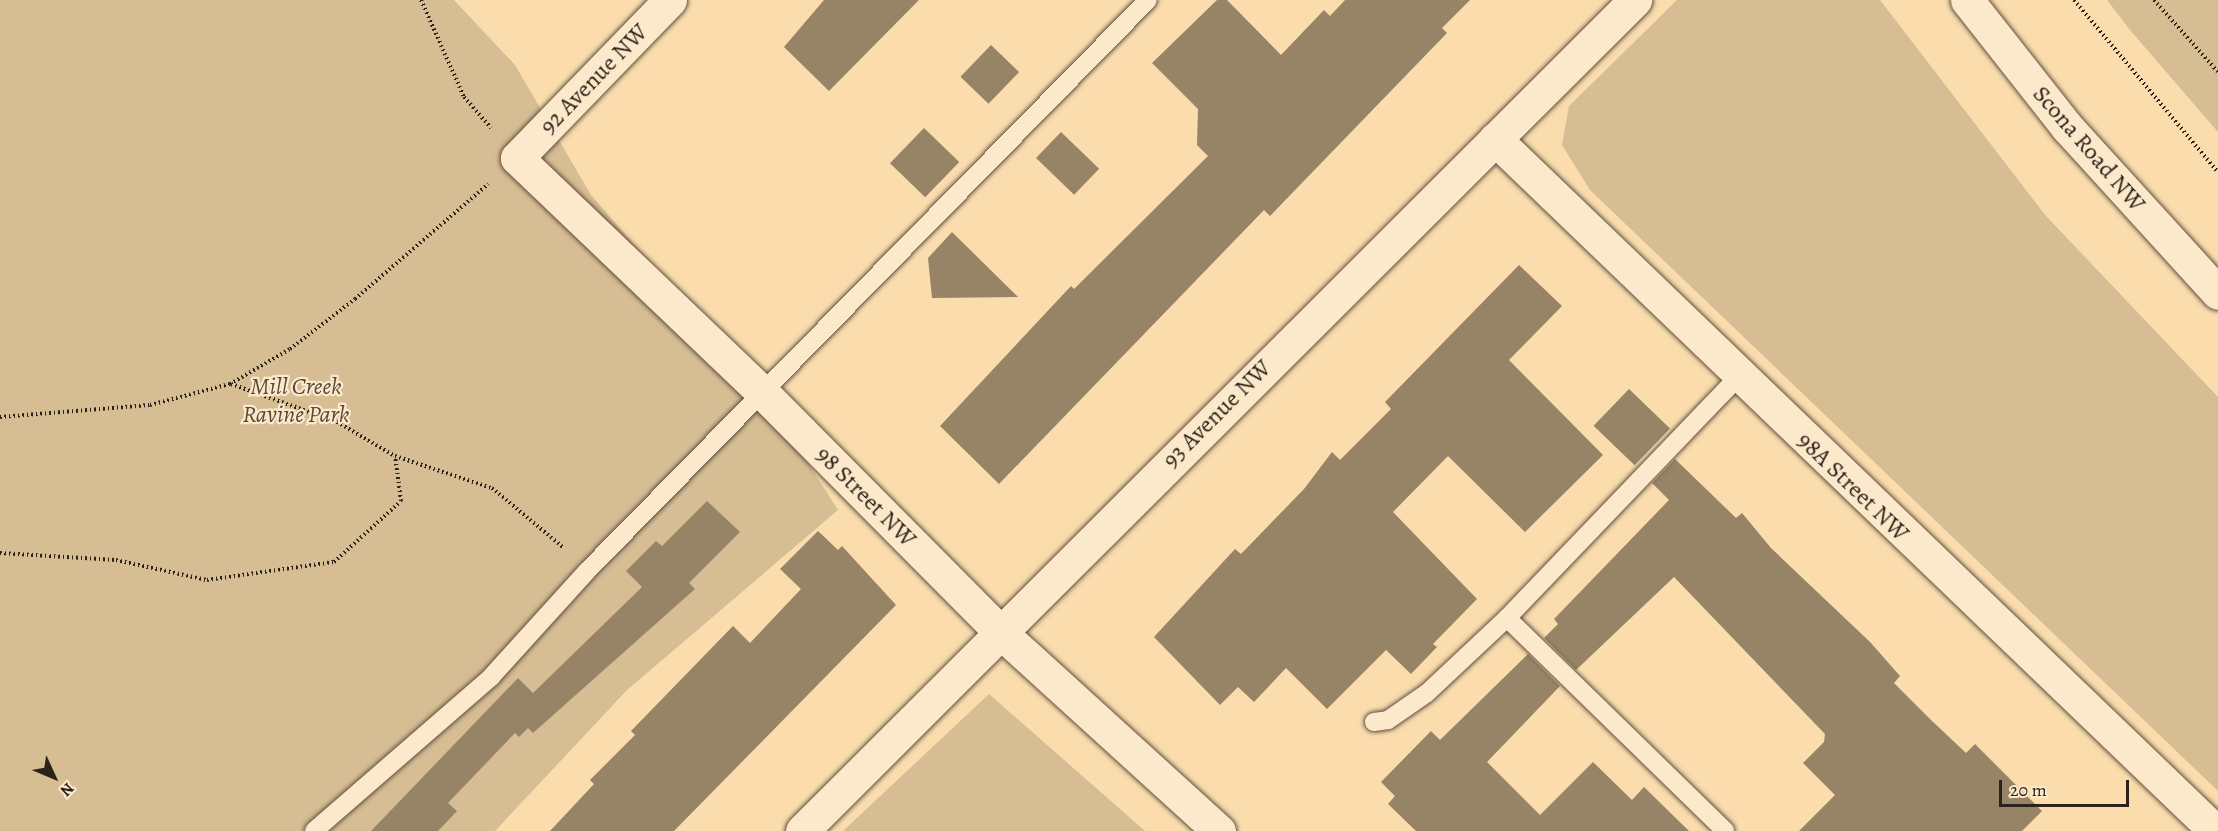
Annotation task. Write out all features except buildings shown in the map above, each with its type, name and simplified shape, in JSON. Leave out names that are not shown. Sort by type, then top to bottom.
[{"type":"street","name":"92 Avenue NW","points":[[517,158],[670,0]]},
{"type":"street","name":"93 Avenue NW","points":[[802,831],[999,630],[1635,0]]},
{"type":"street","name":"Scona Road NW","points":[[1967,0],[2067,127],[2218,293]]},
{"type":"street","name":"98A Street NW","points":[[1495,139],[1738,377],[2215,831]]},
{"type":"street","name":"98 Street NW","points":[[517,158],[764,394],[999,630],[1219,831]]},
{"type":"lane","points":[[314,831],[491,676],[587,571],[764,394],[1148,0]]},
{"type":"lane","points":[[1374,722],[1388,720],[1427,693],[1507,618],[1738,377]]},
{"type":"lane","points":[[1507,618],[1725,831]]},
{"type":"path","points":[[0,417],[150,405],[230,384],[290,349],[355,299],[517,158],[464,97],[421,0]]},
{"type":"path","points":[[2074,0],[2218,172]]},
{"type":"path","points":[[2154,0],[2218,72]]},
{"type":"path","points":[[230,384],[336,422],[395,456],[492,488],[543,525],[587,571]]},
{"type":"path","points":[[0,553],[116,560],[207,580],[334,562],[401,501],[395,456]]},
{"type":"green space","name":"Mill Creek Ravine Park","points":[[0,0],[454,0],[515,65],[591,195],[764,394],[838,510],[627,690],[495,831],[0,831]]},
{"type":"green space","points":[[1677,0],[1880,0],[2046,216],[2218,397],[2218,791],[1590,190],[1562,145],[1569,106]]},
{"type":"green space","points":[[2107,0],[2218,0],[2218,132],[2130,30]]},
{"type":"green space","points":[[989,694],[1145,831],[843,831]]}]
